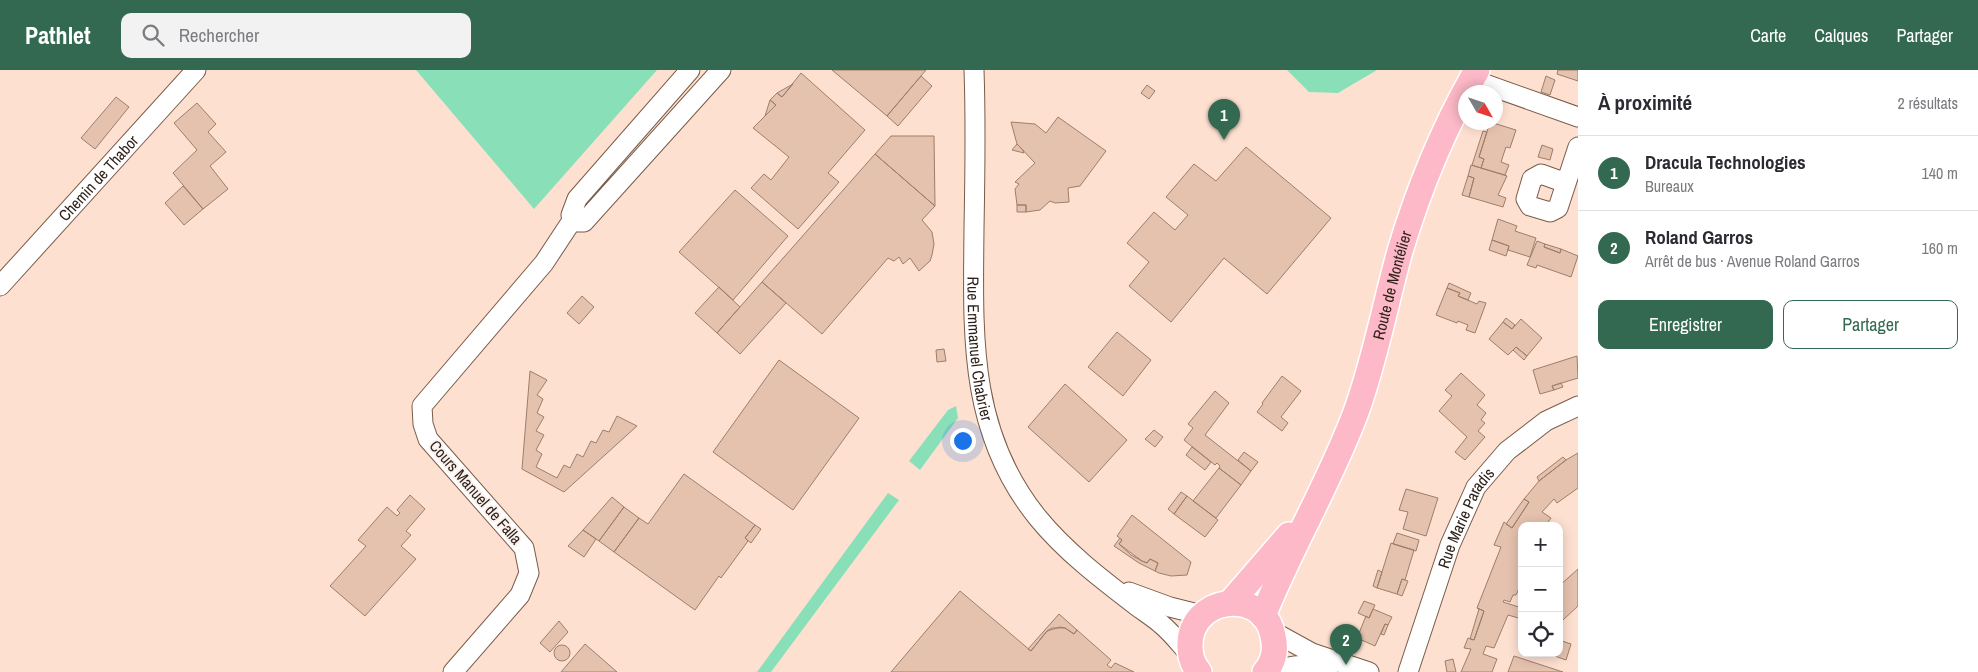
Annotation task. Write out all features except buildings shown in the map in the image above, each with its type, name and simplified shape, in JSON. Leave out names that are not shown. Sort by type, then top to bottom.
[{"type":"main road","name":"Route de Montélier","points":[[1265,672],[1273,657],[1275,644],[1268,624],[1314,504],[1332,469],[1356,411],[1400,252],[1421,187],[1442,138],[1474,75]]},
{"type":"main road","name":"Route de Montélier","points":[[1202,615],[1211,608],[1231,602],[1253,579],[1314,504]]},
{"type":"main road","points":[[1231,602],[1248,606],[1268,624]]},
{"type":"main road","points":[[1195,667],[1190,640],[1194,626],[1202,615]]},
{"type":"street","name":"Chemin de Thabor","points":[[0,286],[196,70]]},
{"type":"street","name":"Cours Manuel de Falla","points":[[453,672],[520,595],[529,573],[524,548],[428,439],[423,424],[422,406],[544,263],[573,219],[571,215],[572,208],[587,186],[690,70]]},
{"type":"street","points":[[573,219],[578,222],[584,222],[721,70]]},
{"type":"street","name":"Rue Emmanuel Chabrier","points":[[974,70],[976,133],[973,321],[977,375],[985,417],[1005,466],[1022,496],[1038,518],[1079,560],[1162,624],[1195,667]]},
{"type":"street","points":[[1474,75],[1578,118]]},
{"type":"street","points":[[1566,182],[1578,147]]},
{"type":"street","name":"Rue Marie Paradis","points":[[1408,672],[1450,545],[1476,487],[1507,451],[1546,421],[1578,406]]},
{"type":"street","name":"Rue Emmanuel Chabrier","points":[[1107,582],[1138,596],[1202,615]]},
{"type":"street","points":[[1268,624],[1312,653],[1368,672]]},
{"type":"street","points":[[1276,672],[1294,666],[1308,665],[1328,672]]},
{"type":"green space","points":[[416,70],[657,70],[534,209]]},
{"type":"green space","points":[[1287,70],[1377,70],[1338,93],[1309,92]]},
{"type":"green space","points":[[956,406],[958,418],[920,470],[909,461],[948,410]]},
{"type":"green space","points":[[888,493],[899,500],[771,672],[757,672]]},
{"type":"place","name":"Dracula Technologies","points":[[1224,140]]},
{"type":"place","name":"Roland Garros","points":[[1346,665]]}]
